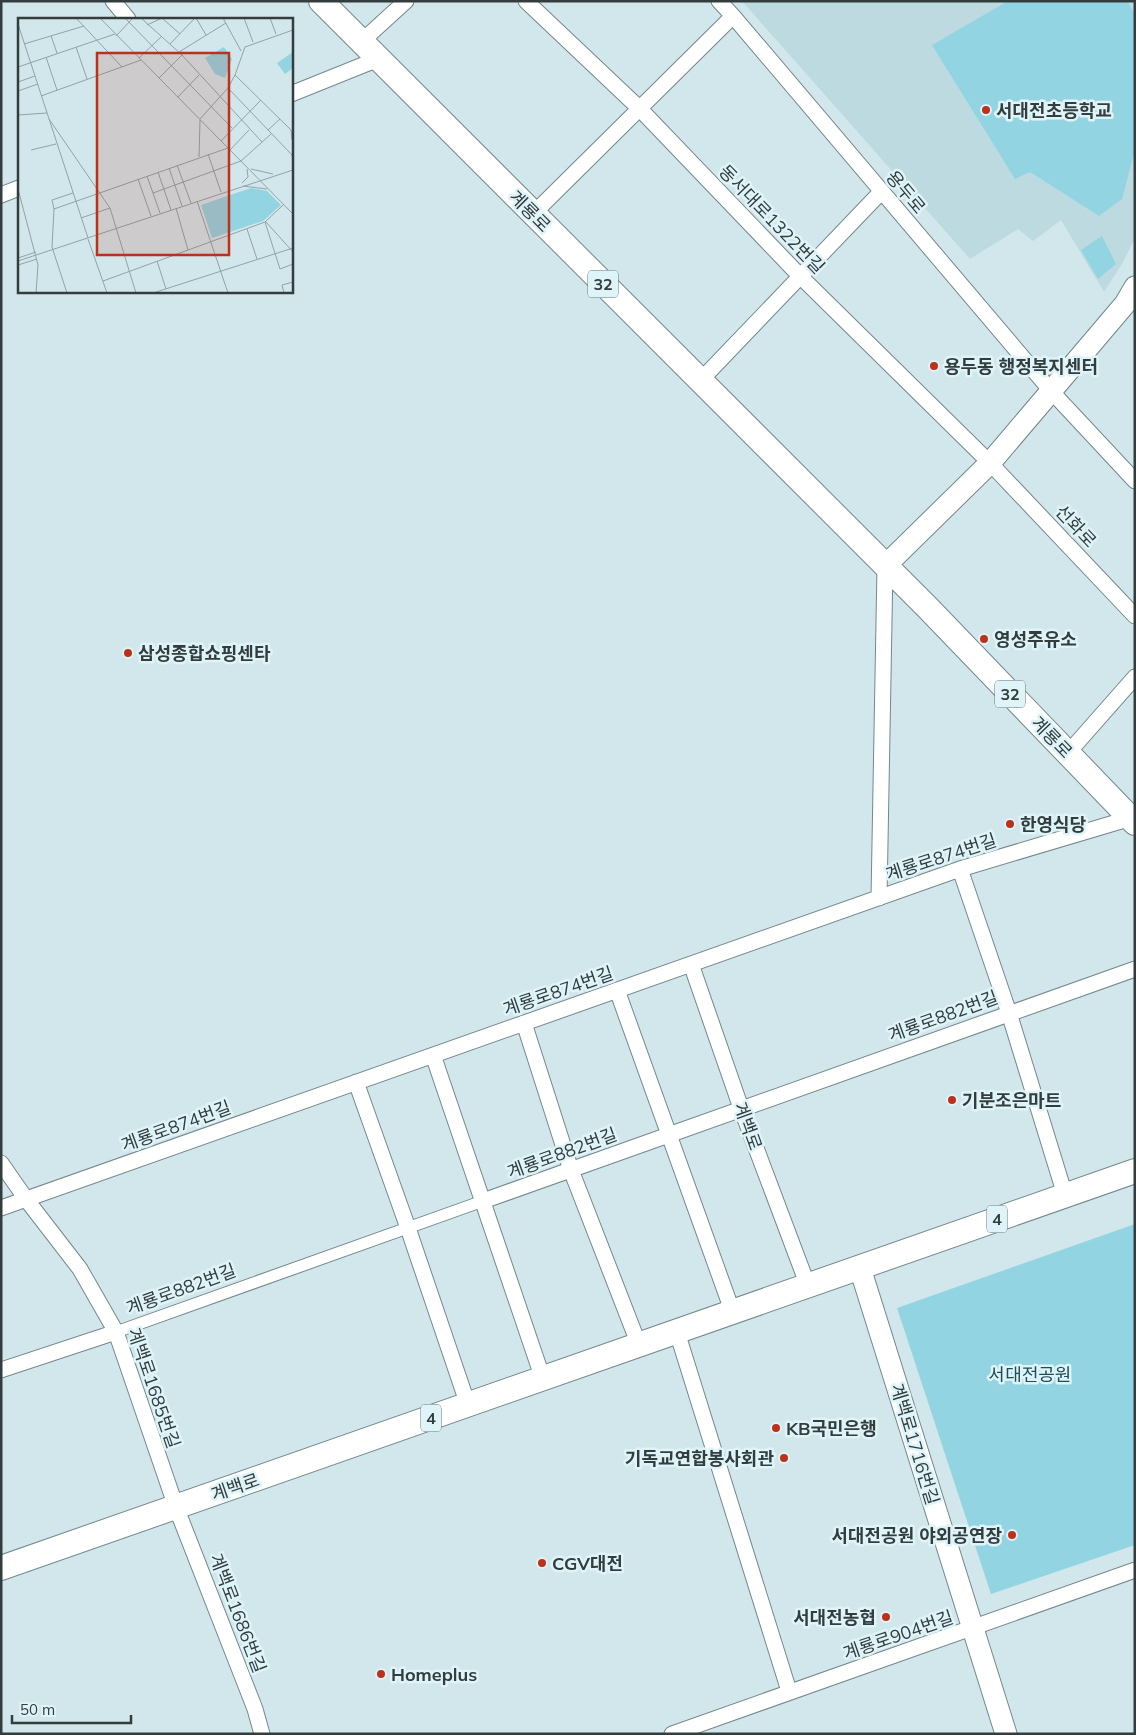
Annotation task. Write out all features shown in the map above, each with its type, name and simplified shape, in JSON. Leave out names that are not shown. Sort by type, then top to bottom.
[{"type":"main road","name":"계룡로","points":[[321,1],[935,616],[1133,820]]},
{"type":"main road","points":[[885,566],[990,463],[1132,302]]},
{"type":"main road","name":"계백로","points":[[1,1568],[1135,1171]]},
{"type":"main road","name":"계백로1716번길","points":[[860,1268],[1006,1734]]},
{"type":"street","points":[[112,1],[127,18]]},
{"type":"street","points":[[361,42],[406,1]]},
{"type":"street","name":"동서대로1322번길","points":[[526,1],[639,108],[800,276],[990,463]]},
{"type":"street","name":"용두로","points":[[719,1],[1052,392],[1135,482]]},
{"type":"street","points":[[533,214],[733,16]]},
{"type":"street","points":[[292,94],[378,59]]},
{"type":"street","points":[[1,195],[18,188]]},
{"type":"street","points":[[700,381],[881,192]]},
{"type":"street","name":"선화로","points":[[990,463],[1135,616]]},
{"type":"street","points":[[879,898],[885,566]]},
{"type":"street","points":[[1068,753],[1135,677]]},
{"type":"street","name":"계룡로874번길","points":[[1,1208],[960,869],[1133,820]]},
{"type":"street","points":[[960,869],[1010,1013],[1065,1195]]},
{"type":"street","name":"계백로","points":[[691,964],[808,1286]]},
{"type":"street","name":"계룡로882번길","points":[[1,1370],[116,1332],[1135,969]]},
{"type":"street","points":[[617,990],[733,1312]]},
{"type":"street","points":[[524,1023],[571,1170],[639,1345]]},
{"type":"street","points":[[433,1055],[543,1379]]},
{"type":"street","points":[[356,1082],[468,1405]]},
{"type":"street","name":"계백로1685번길","points":[[1,1163],[80,1269],[116,1332],[176,1507]]},
{"type":"street","points":[[677,1332],[789,1692]]},
{"type":"street","name":"계백로1686번길","points":[[176,1507],[255,1708],[262,1734]]},
{"type":"street","name":"계룡로904번길","points":[[672,1734],[974,1629],[1135,1570]]},
{"type":"shaded area","name":"서대전초등학교","points":[[742,1],[1135,1],[1135,238],[1122,264],[1104,292],[1061,220],[1033,241],[1018,229],[970,259]]},
{"type":"green space","points":[[1008,1],[1127,1],[1135,14],[1135,150],[1122,199],[1099,216],[1030,172],[1015,179],[932,45]]},
{"type":"green space","points":[[1102,236],[1116,264],[1098,279],[1081,250]]},
{"type":"green space","name":"서대전공원","points":[[1135,1224],[1135,1545],[991,1594],[897,1308]]},
{"type":"place","name":"서대전초등학교","points":[[986,110]]},
{"type":"place","name":"용두동 행정복지센터","points":[[934,366]]},
{"type":"place","name":"영성주유소","points":[[984,639]]},
{"type":"place","name":"삼성종합쇼핑센타","points":[[128,653]]},
{"type":"place","name":"한영식당","points":[[1010,824]]},
{"type":"place","name":"기분조은마트","points":[[952,1100]]},
{"type":"place","name":"KB국민은행","points":[[776,1428]]},
{"type":"place","name":"기독교연합봉사회관","points":[[784,1458]]},
{"type":"place","name":"서대전공원 야외공연장","points":[[1012,1535]]},
{"type":"place","name":"CGV대전","points":[[542,1563]]},
{"type":"place","name":"서대전농협","points":[[886,1617]]},
{"type":"place","name":"Homeplus","points":[[381,1674]]}]
